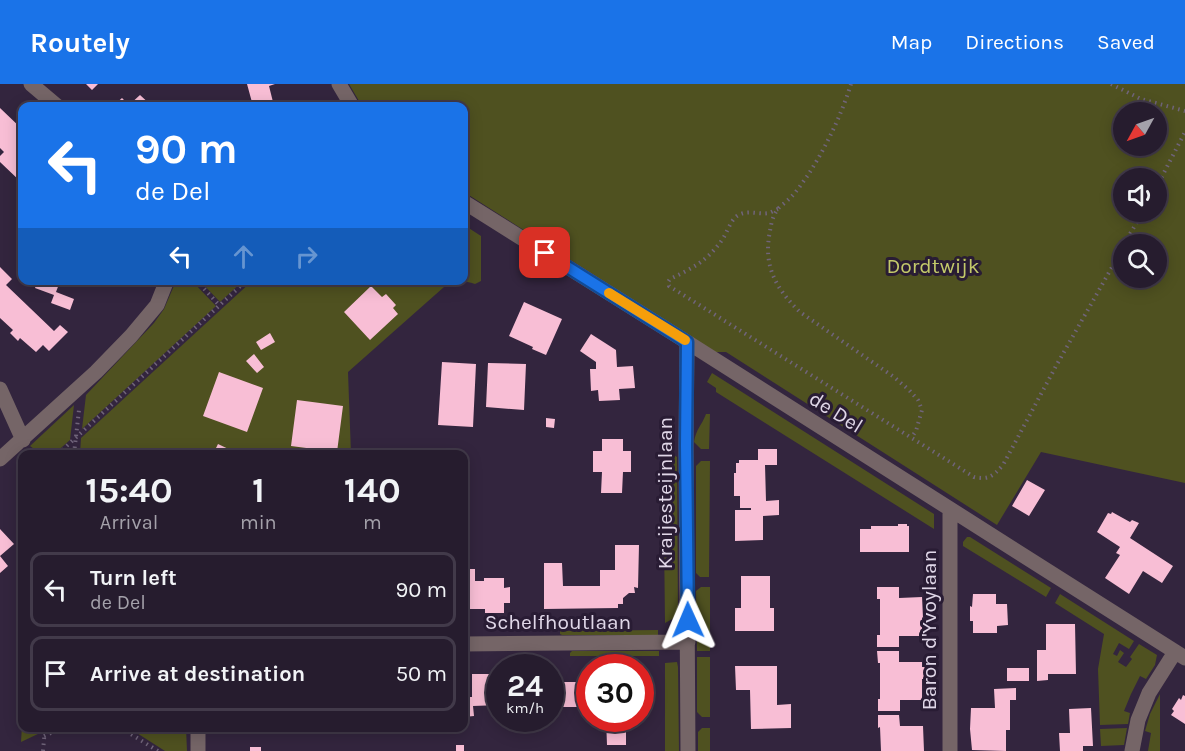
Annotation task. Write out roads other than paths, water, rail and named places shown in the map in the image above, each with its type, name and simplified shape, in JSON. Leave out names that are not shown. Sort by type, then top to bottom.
[{"type":"street","points":[[31,84],[52,102]]},
{"type":"street","points":[[339,84],[350,102]]},
{"type":"street","name":"de Del","points":[[468,205],[1180,655]]},
{"type":"street","points":[[0,459],[96,372],[148,318],[157,305],[165,285]]},
{"type":"street","name":"Kraijesteijnlaan","points":[[687,342],[688,751]]},
{"type":"street","points":[[0,389],[22,440]]},
{"type":"street","name":"Baron d'Yvoylaan","points":[[950,509],[950,751]]},
{"type":"street","name":"Schelfhoutlaan","points":[[468,644],[688,642]]},
{"type":"street","points":[[1132,751],[1138,720],[1149,693],[1180,655]]},
{"type":"street","points":[[198,732],[198,751]]},
{"type":"park label","name":"Dordtwijk","points":[[933,266]]}]
